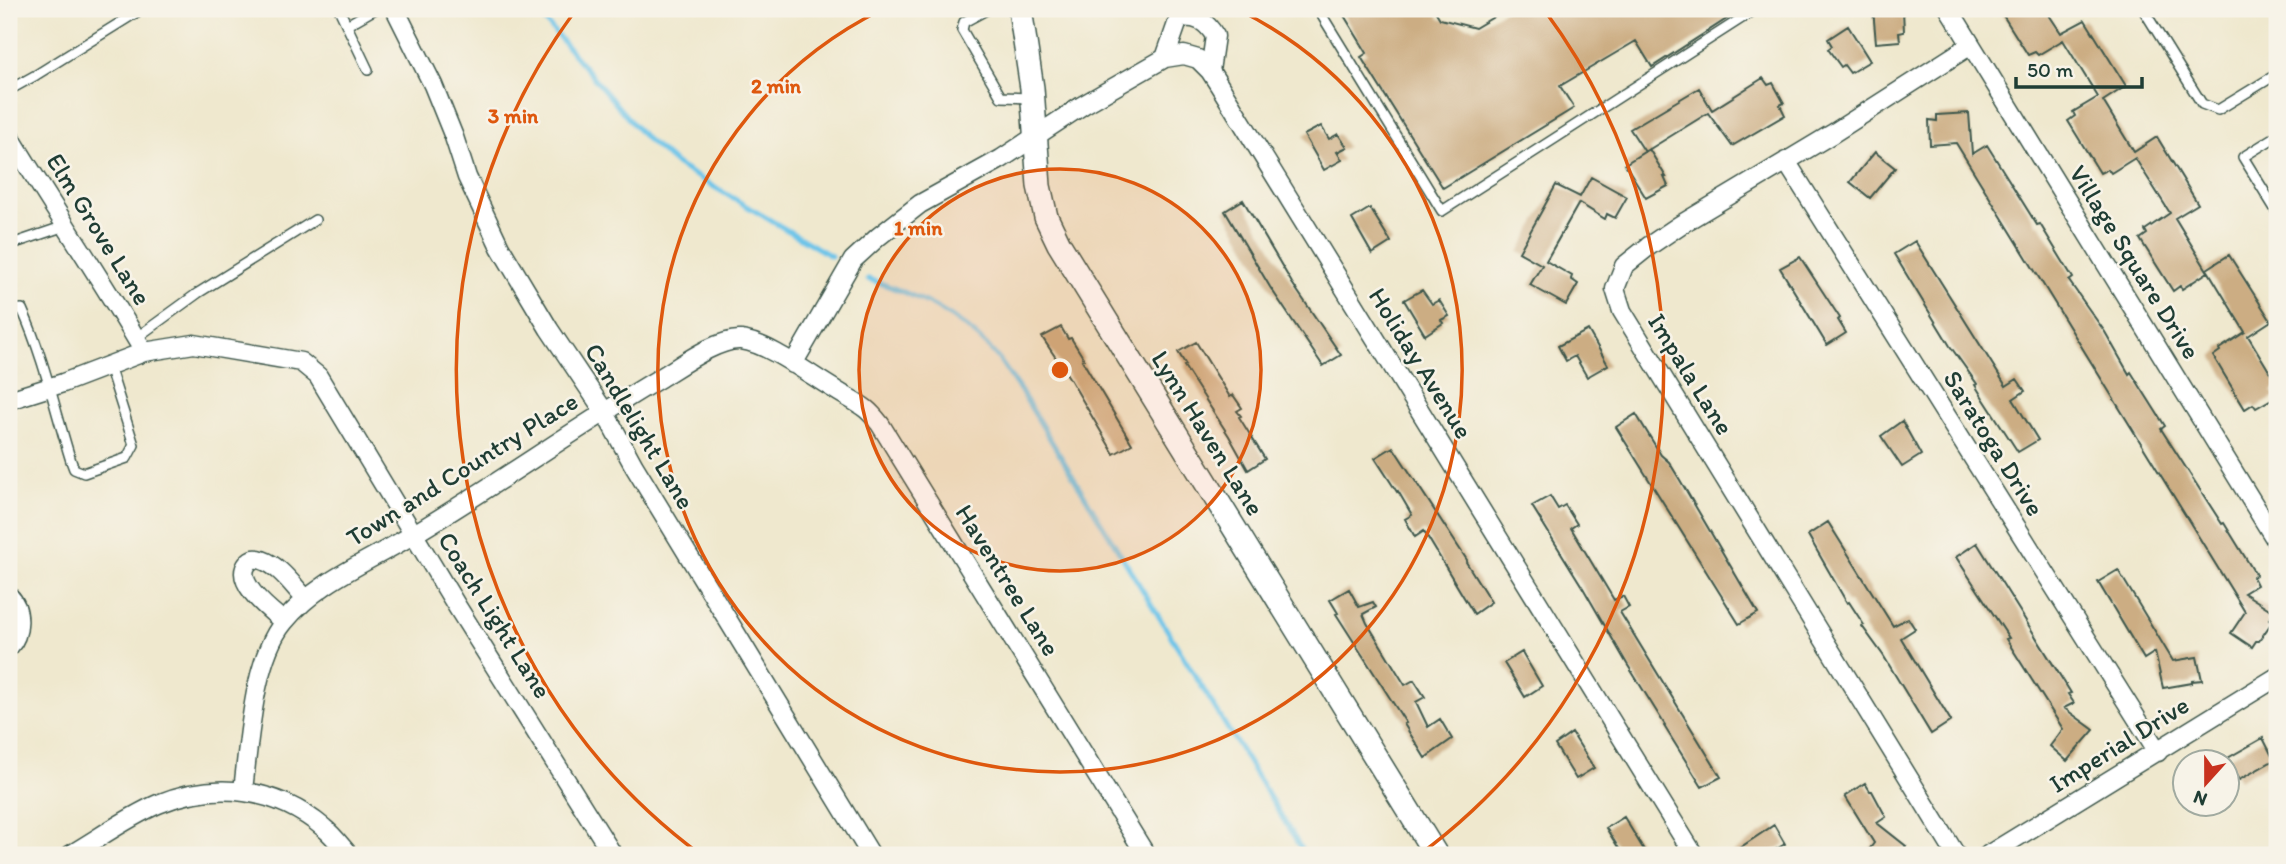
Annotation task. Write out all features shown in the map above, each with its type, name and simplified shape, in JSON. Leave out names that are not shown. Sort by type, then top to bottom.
[{"type":"street","name":"Candlelight Lane","points":[[396,9],[433,85],[467,177],[500,247],[604,411],[634,466],[872,855]]},
{"type":"street","name":"Lynn Haven Lane","points":[[1020,9],[1032,98],[1039,186],[1046,217],[1059,244],[1436,855]]},
{"type":"street","name":"Village Square Drive","points":[[1949,9],[2277,542]]},
{"type":"street","points":[[1165,58],[1179,18],[1191,16],[1207,23],[1215,36],[1210,71]]},
{"type":"street","name":"Impala Lane","points":[[1956,855],[1622,311],[1615,289],[1624,266],[1649,246],[1972,45]]},
{"type":"street","points":[[793,363],[853,260],[920,204],[1001,159],[1083,105],[1165,58],[1184,55],[1198,59],[1210,71]]},
{"type":"street","name":"Holiday Avenue","points":[[1210,71],[1694,855]]},
{"type":"street","name":"Elm Grove Lane","points":[[10,141],[119,308],[140,345]]},
{"type":"street","name":"Saratoga Drive","points":[[1786,162],[2158,752]]},
{"type":"street","name":"Town and Country Place","points":[[243,790],[264,660],[284,622],[306,599],[360,564],[414,534],[604,411],[721,344],[739,340],[757,344],[793,363]]},
{"type":"street","name":"Coach Light Lane","points":[[9,400],[109,366],[140,345],[194,344],[301,362],[318,376],[612,855]]},
{"type":"street","name":"Haventree Lane","points":[[793,363],[866,409],[880,424],[1146,855]]},
{"type":"street","points":[[284,622],[261,601],[244,580],[246,564],[252,559],[260,558],[267,562],[306,599]]},
{"type":"street","points":[[9,596],[19,618],[16,637],[9,647]]},
{"type":"street","name":"Imperial Drive","points":[[1988,855],[2277,677]]},
{"type":"street","points":[[70,855],[157,805],[189,793],[243,790],[270,797],[295,808],[325,828],[349,855]]},
{"type":"lane","points":[[9,90],[142,9]]},
{"type":"lane","points":[[339,9],[368,69]]},
{"type":"lane","points":[[347,25],[375,9]]},
{"type":"lane","points":[[988,9],[964,22],[962,30],[1001,97],[1032,98]]},
{"type":"lane","points":[[1318,9],[1442,211],[1756,9]]},
{"type":"lane","points":[[2143,9],[2203,104],[2218,110],[2277,75]]},
{"type":"lane","points":[[2277,136],[2243,157],[2277,212]]},
{"type":"lane","points":[[140,345],[198,293],[315,220]]},
{"type":"lane","points":[[9,245],[65,226]]},
{"type":"lane","points":[[9,310],[22,309],[32,331],[74,469],[84,473],[127,458],[134,445],[109,366]]},
{"type":"building","points":[[1340,9],[1434,9],[1440,19],[1475,28],[1507,9],[1742,9],[1652,67],[1636,41],[1560,86],[1574,108],[1443,188],[1361,57],[1367,53]]},
{"type":"building","points":[[1873,9],[1903,10],[1904,32],[1899,33],[1900,41],[1876,43]]},
{"type":"building","points":[[1999,9],[2045,9],[2061,33],[2085,20],[2126,86],[2103,101],[2134,152],[2157,137],[2198,204],[2175,218],[2208,272],[2182,289],[2180,286],[2173,291],[2140,239],[2147,234],[2145,230],[2170,213],[2135,158],[2111,173],[2108,169],[2100,173],[2068,121],[2075,116],[2073,112],[2098,97],[2063,40],[2038,55],[2035,52],[2028,55]]},
{"type":"building","points":[[1848,26],[1870,61],[1850,73],[1844,65],[1841,67],[1828,49],[1832,46],[1828,39]]},
{"type":"building","points":[[1763,78],[1768,85],[1773,83],[1784,103],[1780,105],[1785,115],[1732,146],[1708,113],[1645,152],[1630,129],[1699,88],[1712,110]]},
{"type":"building","points":[[1969,113],[1972,154],[1987,145],[2073,278],[2069,281],[2165,426],[2161,429],[2256,575],[2253,577],[2257,585],[2244,593],[2274,612],[2270,619],[2272,622],[2252,647],[2231,633],[2245,612],[1956,143],[1930,145],[1929,120],[1937,121],[1937,115]]},
{"type":"building","points":[[1321,126],[1329,139],[1338,134],[1347,147],[1337,152],[1342,160],[1324,170],[1304,135]]},
{"type":"building","points":[[1649,149],[1666,177],[1668,186],[1646,198],[1625,164]]},
{"type":"building","points":[[1875,152],[1895,168],[1870,198],[1850,182]]},
{"type":"building","points":[[1591,177],[1627,197],[1615,218],[1607,214],[1605,219],[1579,203],[1546,261],[1572,276],[1571,279],[1578,284],[1566,305],[1530,285],[1542,265],[1519,252],[1556,185],[1580,197]]},
{"type":"building","points":[[1243,200],[1292,283],[1341,355],[1323,366],[1270,287],[1225,211]]},
{"type":"building","points":[[1370,208],[1391,242],[1372,254],[1352,219]]},
{"type":"building","points":[[1915,241],[2006,386],[2017,379],[2025,391],[2013,399],[2038,440],[2018,452],[1894,254]]},
{"type":"building","points":[[2229,255],[2271,321],[2248,336],[2277,384],[2277,388],[2272,391],[2275,397],[2256,408],[2253,404],[2245,409],[2213,356],[2245,332],[2207,269]]},
{"type":"building","points":[[1800,257],[1840,318],[1838,320],[1846,333],[1827,345],[1780,268]]},
{"type":"building","points":[[1422,290],[1432,304],[1439,300],[1449,316],[1425,335],[1404,300]]},
{"type":"building","points":[[1061,327],[1084,359],[1082,360],[1132,444],[1114,454],[1042,337]]},
{"type":"building","points":[[1588,330],[1608,365],[1587,377],[1575,356],[1566,361],[1558,346]]},
{"type":"building","points":[[1196,342],[1230,397],[1233,395],[1242,408],[1237,411],[1241,416],[1239,417],[1265,459],[1248,470],[1178,352]]},
{"type":"building","points":[[1636,414],[1661,455],[1669,462],[1758,613],[1739,624],[1616,427]]},
{"type":"building","points":[[1902,421],[1921,455],[1902,467],[1881,436]]},
{"type":"building","points":[[1393,447],[1467,560],[1491,602],[1474,614],[1424,531],[1415,537],[1405,519],[1412,515],[1375,458]]},
{"type":"building","points":[[1550,496],[1558,509],[1565,505],[1577,524],[1571,528],[1614,600],[1623,596],[1629,607],[1620,612],[1721,777],[1702,787],[1664,726],[1532,506]]},
{"type":"building","points":[[1828,522],[1893,626],[1908,618],[1915,629],[1901,638],[1951,721],[1931,734],[1862,626],[1864,625],[1849,602],[1847,603],[1808,535]]},
{"type":"building","points":[[1977,543],[2071,693],[2068,694],[2074,703],[2064,708],[2094,730],[2067,761],[2050,746],[2063,729],[2006,639],[2009,638],[1956,557]]},
{"type":"building","points":[[2118,570],[2173,661],[2197,657],[2202,680],[2163,688],[2155,652],[2144,659],[2098,582]]},
{"type":"building","points":[[1349,589],[1359,607],[1373,602],[1376,607],[1363,614],[1405,685],[1414,680],[1425,697],[1416,702],[1428,727],[1440,719],[1452,739],[1425,758],[1404,724],[1406,723],[1336,614],[1338,613],[1330,600]]},
{"type":"building","points":[[1522,652],[1542,686],[1525,697],[1504,663]]},
{"type":"building","points":[[1572,733],[1594,768],[1576,779],[1555,745]]},
{"type":"building","points":[[2263,738],[2274,760],[2240,779],[2240,751]]},
{"type":"building","points":[[1865,783],[1886,817],[1877,823],[1906,846],[1899,855],[1865,855],[1874,843],[1845,796]]},
{"type":"building","points":[[1624,817],[1644,850],[1635,855],[1623,855],[1606,828]]},
{"type":"building","points":[[1774,825],[1785,844],[1773,851],[1776,855],[1729,855]]},
{"type":"waterway","points":[[535,9],[644,137],[677,165],[831,256]]},
{"type":"waterway","points":[[868,279],[902,291],[950,316],[978,337],[999,359],[1305,855]]}]
